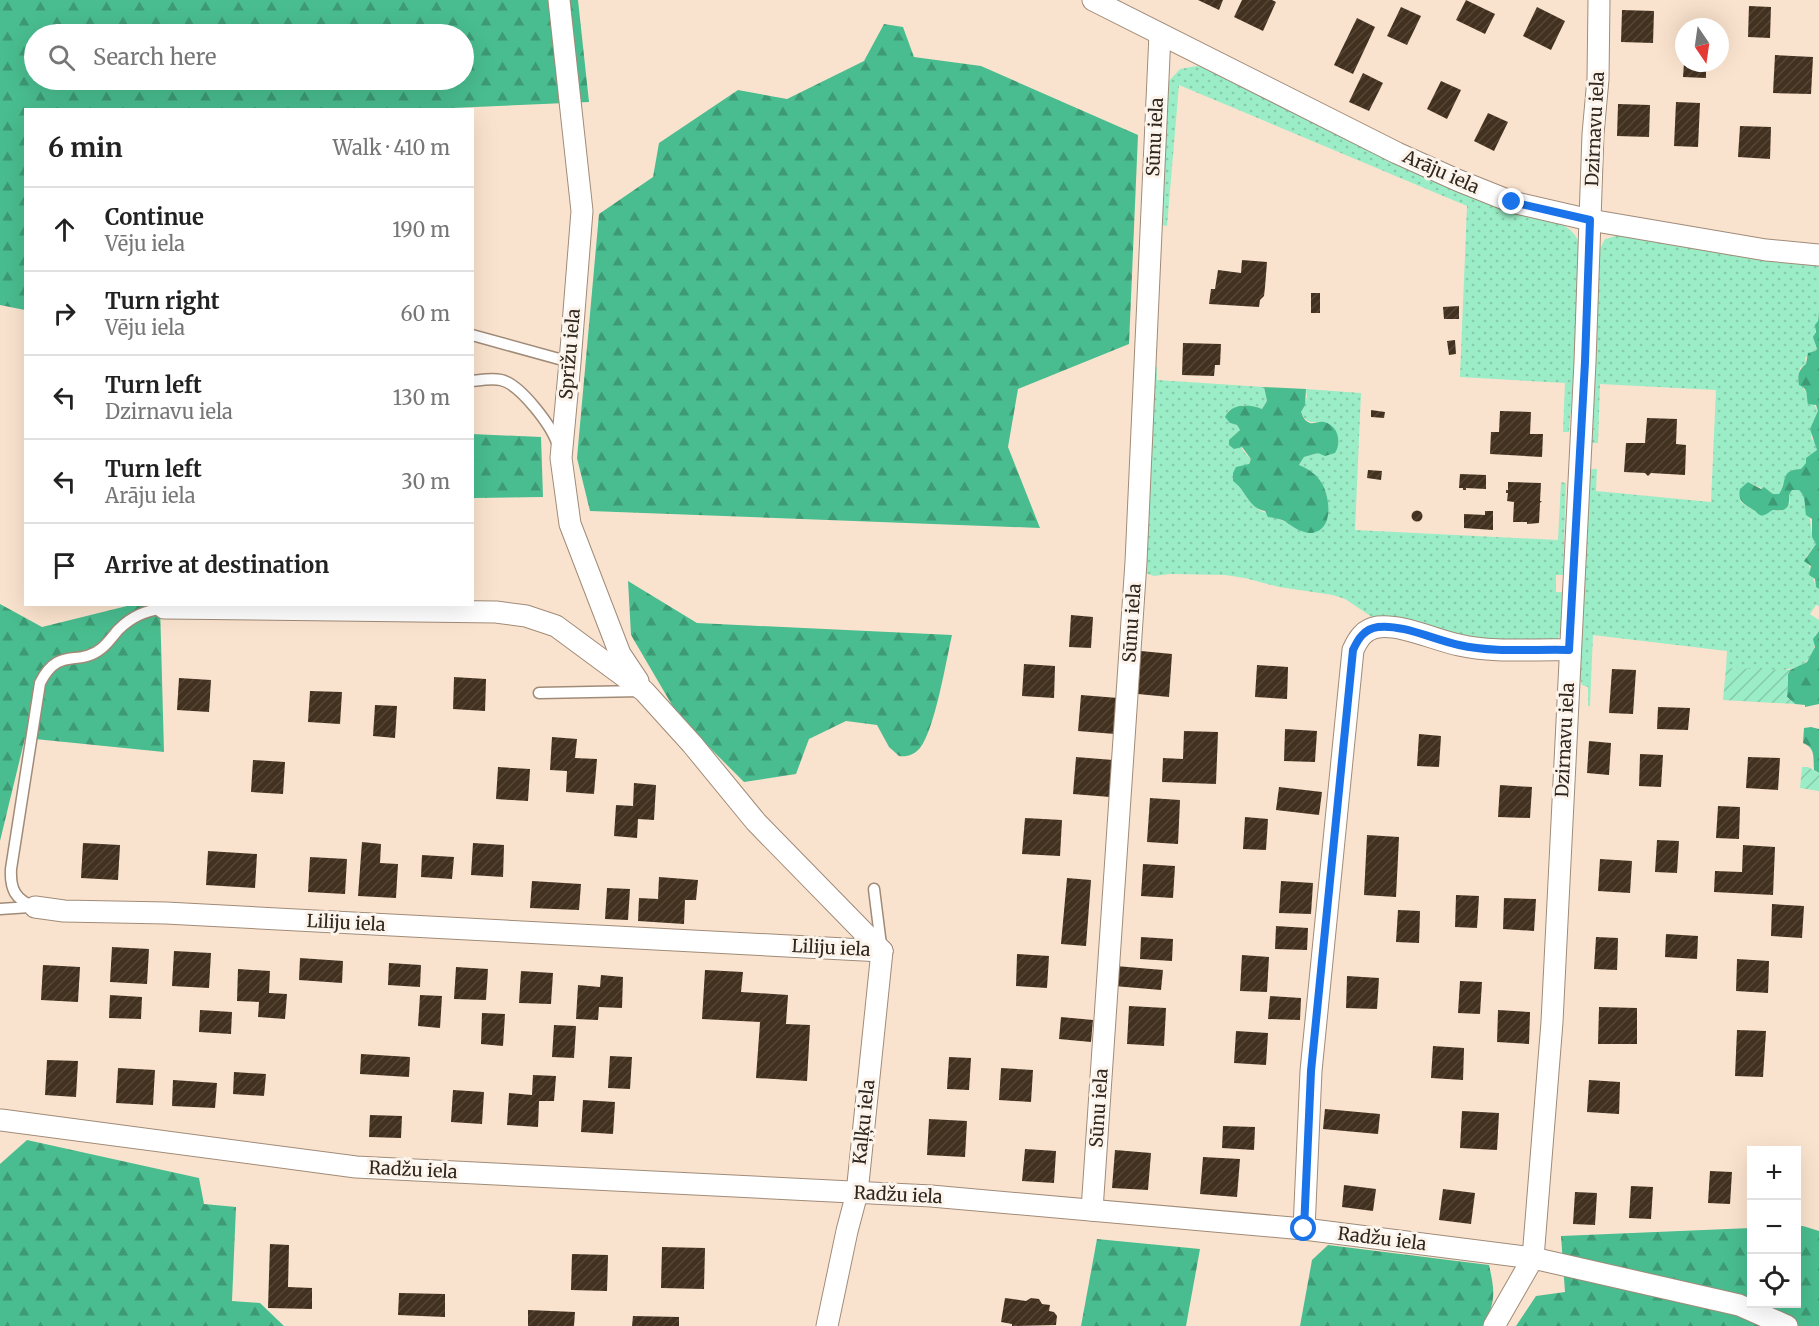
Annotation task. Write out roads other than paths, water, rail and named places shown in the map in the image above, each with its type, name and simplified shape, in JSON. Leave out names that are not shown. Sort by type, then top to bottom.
[{"type":"street","name":"Sprīžu iela","points":[[558,0],[582,210],[561,458],[570,524],[620,654],[644,691]]},
{"type":"street","name":"Arāju iela","points":[[1094,0],[1397,153],[1512,202],[1590,220],[1766,250],[1819,255]]},
{"type":"street","name":"Dzirnavu iela","points":[[1494,1326],[1533,1258],[1552,1022],[1585,362],[1593,134],[1598,79],[1599,0]]},
{"type":"street","name":"Sūnu iela","points":[[1092,1210],[1136,562],[1160,34]]},
{"type":"street","name":"Liliju iela","points":[[164,608],[496,612],[526,616],[556,626],[644,691],[692,744],[756,822],[882,951]]},
{"type":"street","points":[[1304,1229],[1311,1071],[1353,650],[1358,639],[1367,631],[1379,627],[1394,628],[1480,649],[1569,650]]},
{"type":"street","name":"Liliju iela","points":[[34,907],[64,911],[166,914],[882,951]]},
{"type":"street","name":"Kaļķu iela","points":[[829,1325],[847,1231],[857,1193],[882,951]]},
{"type":"street","name":"Radžu iela","points":[[1,1120],[356,1167],[931,1196],[1304,1229],[1533,1258],[1739,1305],[1786,1326]]},
{"type":"lane","points":[[474,336],[570,362]]},
{"type":"lane","points":[[474,381],[501,380],[515,386],[548,425],[555,436],[561,458]]},
{"type":"lane","points":[[34,907],[23,903],[12,890],[11,868],[40,683],[46,670],[57,661],[89,655],[102,648],[135,615],[164,608]]},
{"type":"lane","points":[[539,693],[644,691]]},
{"type":"lane","points":[[874,889],[882,951]]},
{"type":"lane","points":[[0,909],[34,907]]}]
